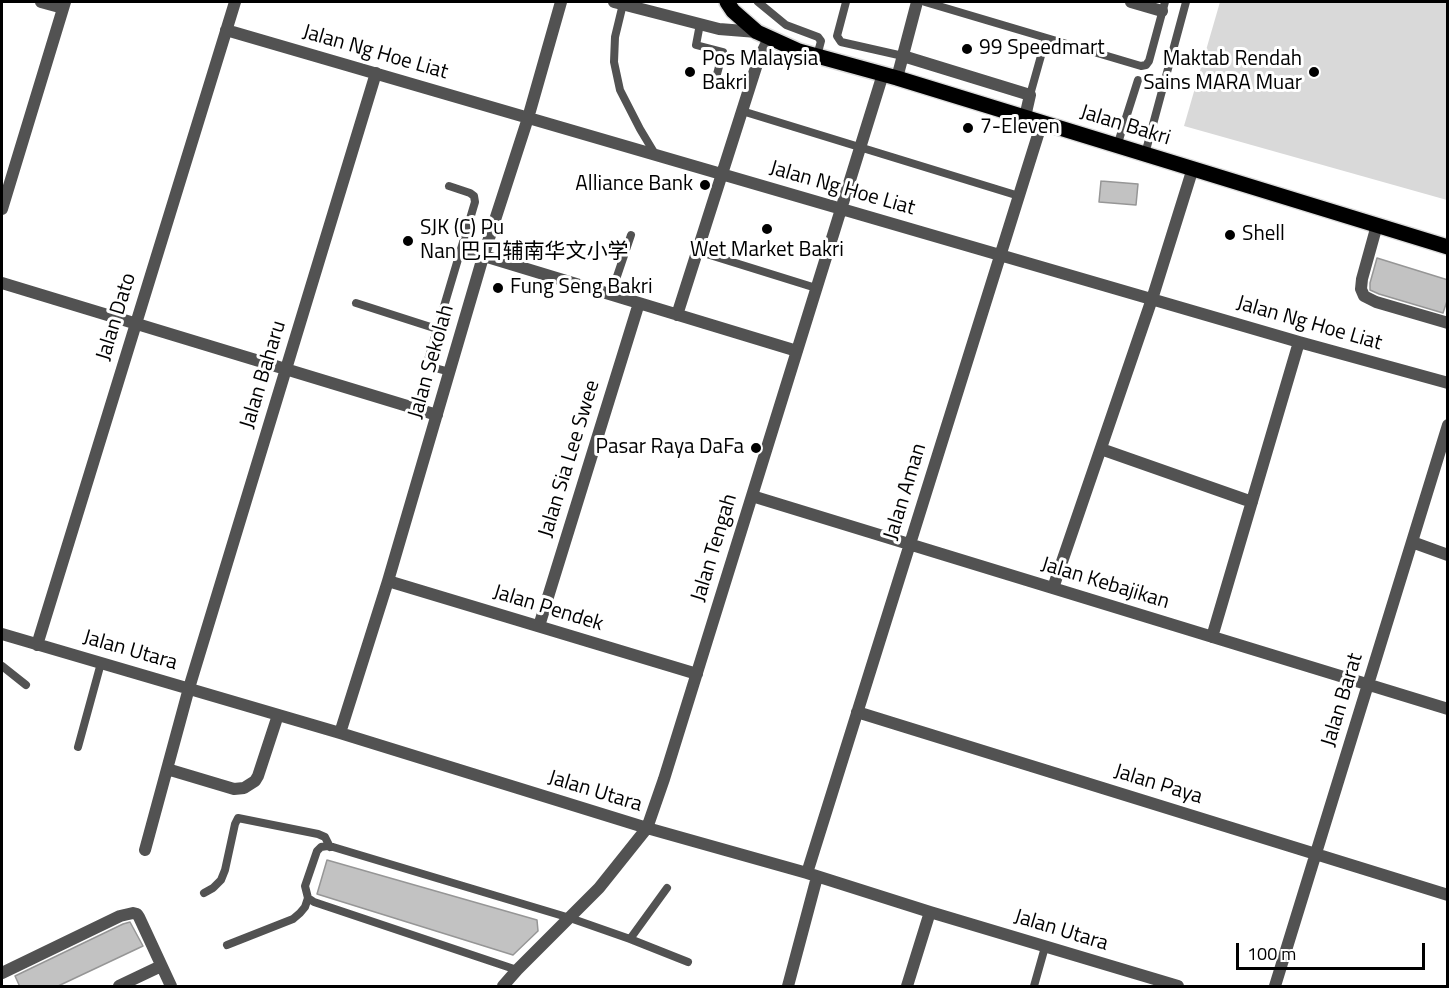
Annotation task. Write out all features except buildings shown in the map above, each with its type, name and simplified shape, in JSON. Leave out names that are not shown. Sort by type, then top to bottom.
[{"type":"main road","name":"Jalan Bakri","points":[[727,2],[761,45],[799,51],[890,76],[1448,247]]},
{"type":"street","points":[[2,209],[64,5],[41,2]]},
{"type":"street","name":"Jalan Dato","points":[[37,645],[235,2]]},
{"type":"street","name":"Jalan Sekolah","points":[[340,733],[528,118],[561,2]]},
{"type":"street","name":"Jalan Tengah","points":[[503,987],[599,888],[647,828],[697,674],[860,146],[890,76],[903,56],[917,2]]},
{"type":"street","points":[[1131,2],[1164,6]]},
{"type":"street","points":[[619,3],[719,29],[761,45],[677,315]]},
{"type":"street","name":"Jalan Ng Hoe Liat","points":[[226,30],[1000,255],[1154,294],[1299,342],[1448,383]]},
{"type":"street","points":[[903,56],[1030,95],[1025,117]]},
{"type":"street","name":"Jalan Baharu","points":[[145,850],[189,688],[376,73]]},
{"type":"street","name":"Jalan Aman","points":[[788,987],[857,712],[1042,122]]},
{"type":"street","points":[[1053,588],[1154,294],[1192,168]]},
{"type":"street","points":[[1377,225],[1362,279],[1361,289],[1364,296],[1370,300],[1448,323]]},
{"type":"street","points":[[484,256],[797,351]]},
{"type":"street","points":[[2,283],[437,414]]},
{"type":"street","name":"Jalan Sia Lee Swee","points":[[538,626],[639,303]]},
{"type":"street","points":[[1212,637],[1299,342]]},
{"type":"street","name":"Jalan Barat","points":[[1275,987],[1448,424]]},
{"type":"street","points":[[1101,449],[1252,502]]},
{"type":"street","name":"Jalan Kebajikan","points":[[752,496],[1448,709]]},
{"type":"street","points":[[1412,542],[1448,555]]},
{"type":"street","name":"Jalan Pendek","points":[[388,581],[697,674]]},
{"type":"street","name":"Jalan Utara","points":[[2,634],[340,733],[647,828],[813,883],[930,912],[1043,954],[1178,987]]},
{"type":"street","name":"Jalan Paya","points":[[857,712],[1448,895]]},
{"type":"street","points":[[167,769],[234,789],[244,788],[255,781],[258,776],[278,715]]},
{"type":"street","points":[[908,987],[930,912]]},
{"type":"street","points":[[2,973],[120,916],[133,913],[139,917],[171,987]]},
{"type":"street","points":[[119,987],[161,966]]},
{"type":"lane","points":[[759,2],[786,25],[819,37],[821,41],[817,56]]},
{"type":"lane","points":[[846,2],[837,36],[841,42],[903,56]]},
{"type":"lane","points":[[926,2],[1141,66],[1146,65],[1149,61],[1164,6]]},
{"type":"lane","points":[[1145,154],[1186,2]]},
{"type":"lane","points":[[619,3],[614,62],[620,90],[656,155]]},
{"type":"lane","points":[[700,24],[696,45],[723,52],[717,74]]},
{"type":"lane","points":[[1030,95],[1046,38]]},
{"type":"lane","points":[[1118,146],[1138,80]]},
{"type":"lane","points":[[742,111],[1019,196]]},
{"type":"lane","points":[[449,186],[470,193],[475,200],[428,360],[435,368],[450,372]]},
{"type":"lane","points":[[611,294],[631,235]]},
{"type":"lane","points":[[461,250],[484,256]]},
{"type":"lane","points":[[698,251],[816,288]]},
{"type":"lane","points":[[356,303],[437,329]]},
{"type":"lane","points":[[78,747],[102,663]]},
{"type":"lane","points":[[2,666],[26,685]]},
{"type":"lane","points":[[204,893],[221,880],[238,818],[318,834],[325,837],[330,847]]},
{"type":"lane","points":[[226,945],[293,919],[300,913],[308,898],[305,886],[317,851],[321,847],[330,847],[570,918],[688,962]]},
{"type":"lane","points":[[630,939],[667,888]]},
{"type":"lane","points":[[308,898],[325,906],[517,970]]},
{"type":"lane","points":[[1034,987],[1043,954]]},
{"type":"shaded area","name":"Maktab Rendah Sains MARA Muar","points":[[1220,2],[1447,2],[1447,200],[1184,126]]},
{"type":"place","name":"99 Speedmart","points":[[967,49]]},
{"type":"place","name":"Pos Malaysia Bakri","points":[[690,72]]},
{"type":"place","name":"Maktab Rendah Sains MARA Muar","points":[[1314,72]]},
{"type":"place","name":"7-Eleven","points":[[968,128]]},
{"type":"place","name":"Alliance Bank","points":[[705,185]]},
{"type":"place","name":"Wet Market Bakri","points":[[767,229]]},
{"type":"place","name":"Shell","points":[[1230,235]]},
{"type":"place","name":"SJK (C) Pu Nan 巴口辅南华文小学","points":[[408,241]]},
{"type":"place","name":"Fung Seng Bakri","points":[[498,288]]},
{"type":"place","name":"Pasar Raya DaFa","points":[[756,448]]}]
